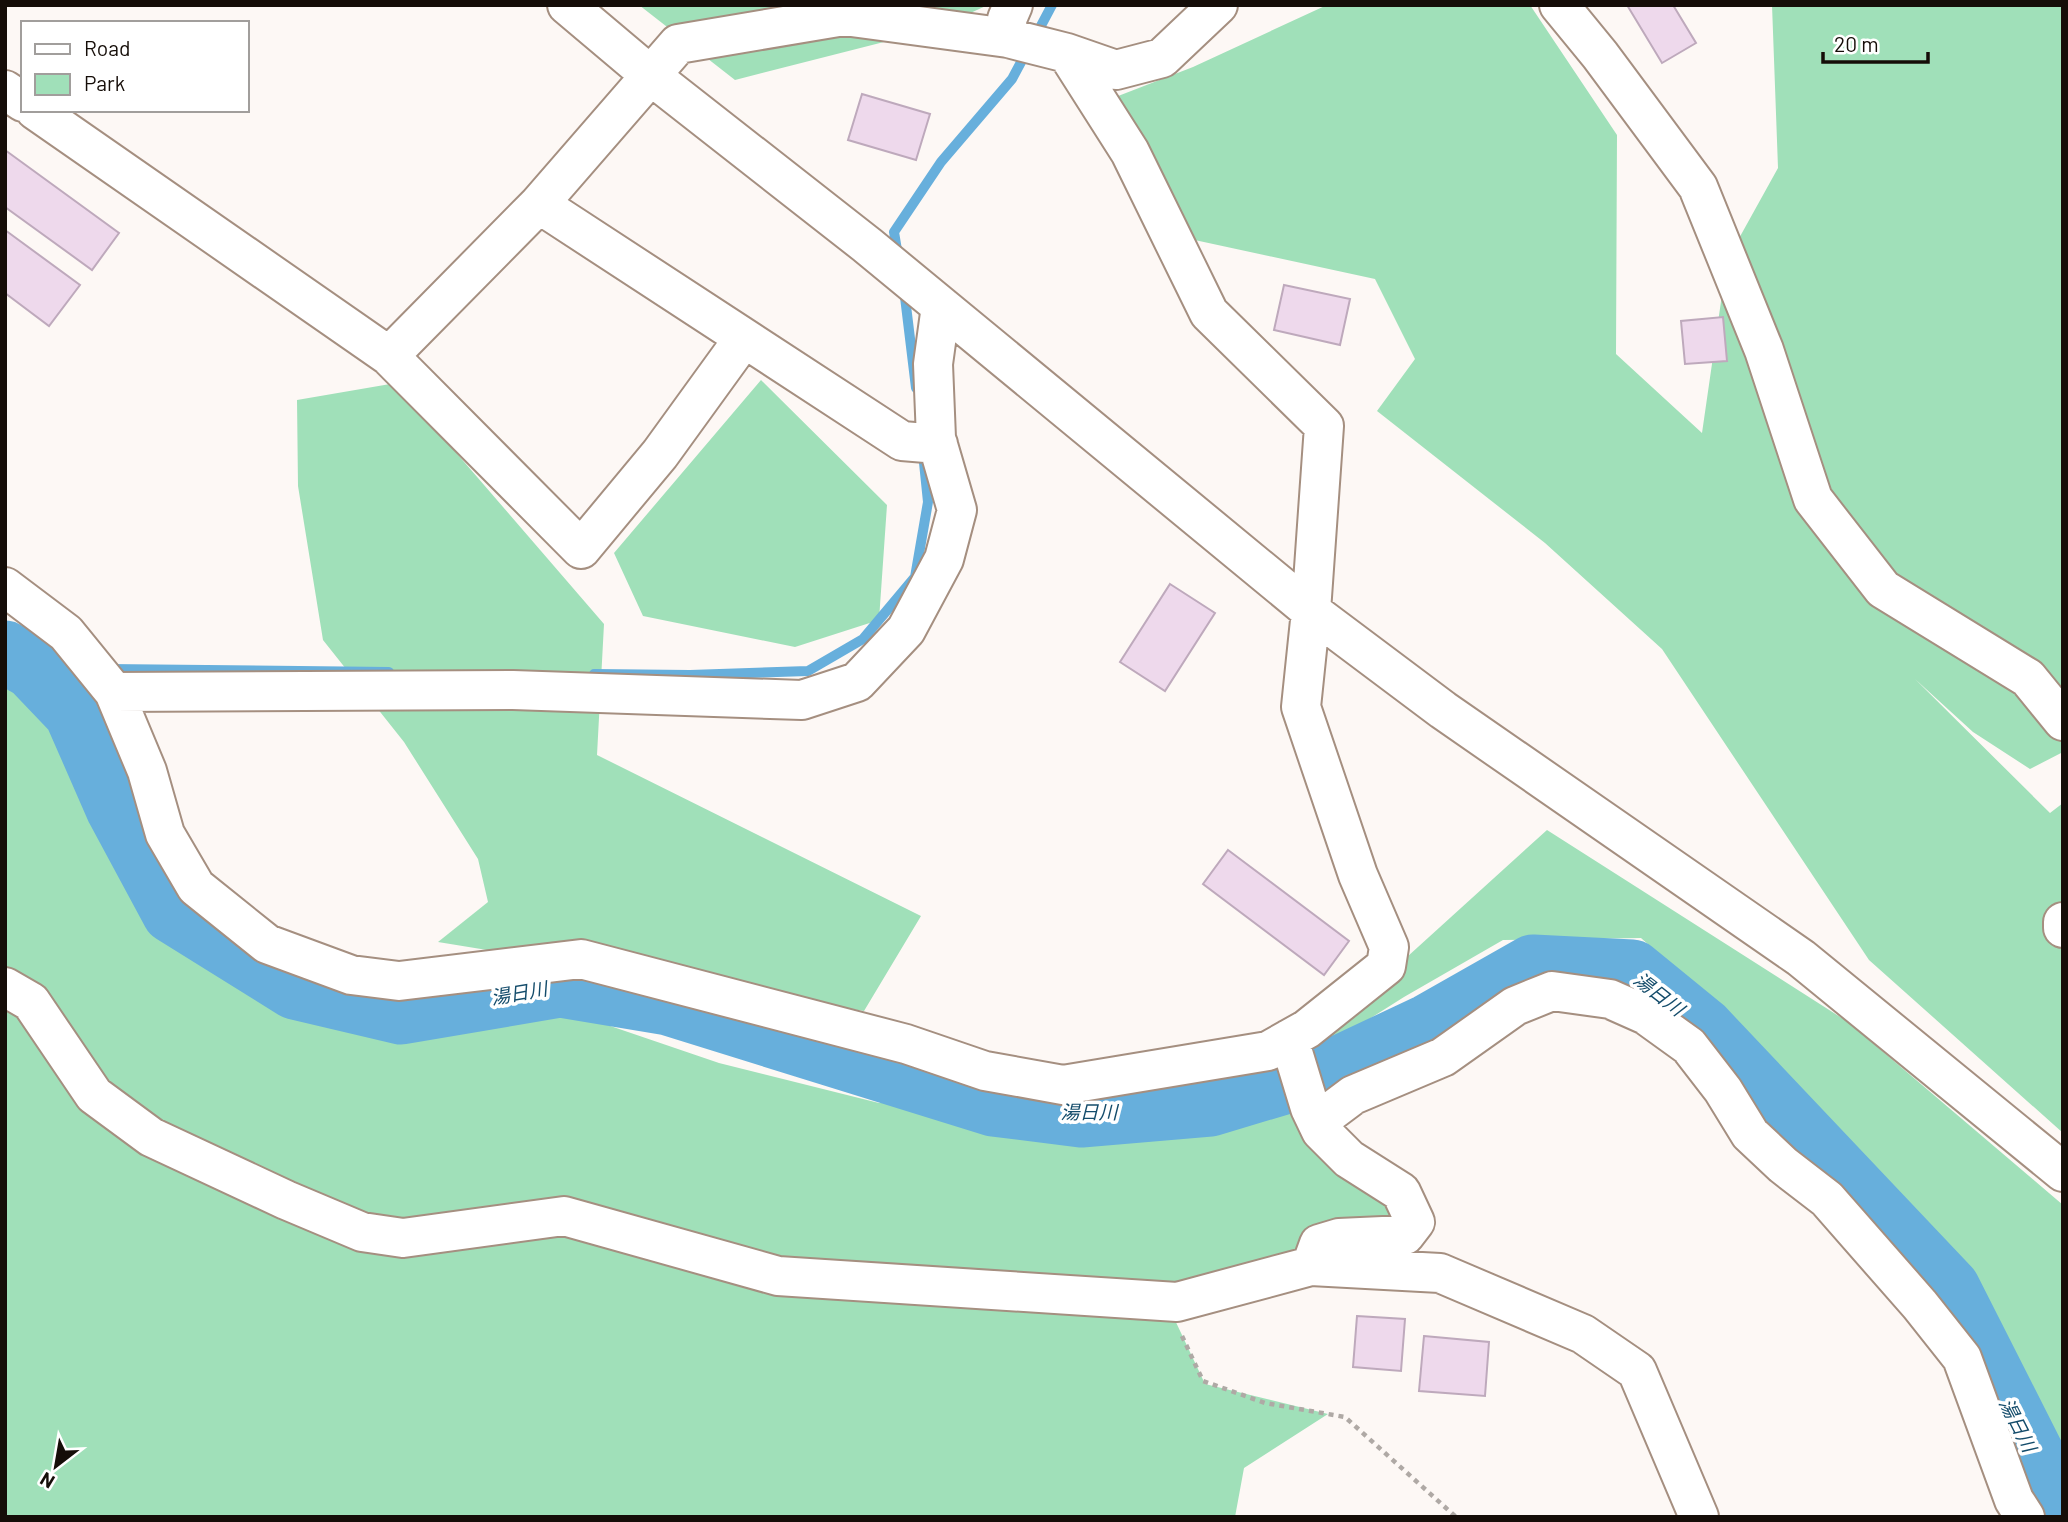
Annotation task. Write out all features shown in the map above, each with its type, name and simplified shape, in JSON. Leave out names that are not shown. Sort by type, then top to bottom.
[{"type":"street","points":[[567,5],[650,75],[867,245],[1311,611],[1443,710],[1801,958],[2063,1172]]},
{"type":"street","points":[[389,356],[540,204],[678,44],[844,16],[1010,22],[1067,53],[1116,70],[1162,58],[1217,5]]},
{"type":"street","points":[[1559,5],[1600,55],[1698,187],[1764,350],[1814,499],[1883,589],[2028,678],[2063,721]]},
{"type":"street","points":[[5,587],[66,633],[114,692],[147,771],[165,834],[195,887],[267,944],[351,975],[399,981],[581,959],[906,1044],[985,1071],[1063,1085],[1268,1051],[1307,1029],[1385,966],[1389,947],[1358,875],[1301,707],[1311,611],[1324,426],[1209,313],[1130,152],[1067,53]]},
{"type":"street","points":[[5,90],[21,101]]},
{"type":"street","points":[[37,112],[389,356],[581,549],[660,454],[744,338]]},
{"type":"street","points":[[540,204],[902,441],[938,444]]},
{"type":"street","points":[[114,692],[513,690],[802,699],[857,682],[906,630],[944,559],[957,510],[936,438],[933,364],[941,306]]},
{"type":"street","points":[[2063,922],[2063,928]]},
{"type":"street","points":[[5,987],[31,1002],[93,1095],[152,1137],[286,1200],[362,1232],[403,1238],[564,1216],[778,1276],[1177,1302],[1311,1266],[1440,1273],[1583,1334],[1637,1371],[1699,1517]]},
{"type":"street","points":[[1317,1122],[1353,1095],[1443,1057],[1515,1006],[1552,991],[1610,999],[1646,1015],[1689,1046],[1723,1090],[1749,1134],[1783,1166],[1827,1199],[1920,1305],[1962,1358],[2014,1500],[2025,1517]]},
{"type":"street","points":[[1289,1039],[1310,1108],[1321,1132],[1349,1160],[1401,1192],[1415,1222],[1405,1235],[1339,1238],[1319,1244],[1311,1266]]},
{"type":"path","points":[[1177,1302],[1182,1336],[1203,1381],[1265,1403],[1345,1417],[1457,1517]]},
{"type":"green space","points":[[639,5],[988,5],[935,29],[735,80]]},
{"type":"green space","points":[[1327,5],[1530,5],[1617,135],[1616,354],[1702,433],[1727,260],[1778,168],[1772,5],[2063,5],[2063,752],[2030,769],[1973,732],[1915,679],[2050,813],[2063,803],[2063,1133],[1869,960],[1662,649],[1545,543],[1377,411],[1415,359],[1375,279],[1190,239],[1113,98],[1193,67]]},
{"type":"green space","points":[[761,380],[887,505],[879,620],[795,647],[643,616],[614,553]]},
{"type":"green space","points":[[396,383],[604,624],[597,755],[921,916],[864,1011],[438,942],[488,902],[478,859],[404,742],[323,640],[298,486],[297,400]]},
{"type":"green space","points":[[5,657],[33,668],[162,933],[345,1029],[581,1016],[719,1063],[879,1103],[1290,1091],[1398,1222],[1166,1301],[1205,1384],[1328,1414],[1244,1468],[1235,1517],[5,1517]]},
{"type":"green space","points":[[1547,830],[1848,1022],[2063,1205],[2063,1475],[2042,1423],[1950,1265],[1732,1019],[1641,938],[1503,940],[1404,997],[1317,1052],[1321,1035]]},
{"type":"building","points":[[1627,5],[1673,5],[1696,43],[1662,63]]},
{"type":"building","points":[[862,94],[930,114],[916,160],[848,140]]},
{"type":"building","points":[[5,150],[119,233],[92,270],[5,207]]},
{"type":"building","points":[[5,230],[80,285],[49,326],[5,293]]},
{"type":"building","points":[[1284,285],[1350,299],[1340,345],[1274,330]]},
{"type":"building","points":[[1723,317],[1727,361],[1685,364],[1681,321]]},
{"type":"building","points":[[1170,584],[1215,613],[1165,691],[1120,662]]},
{"type":"building","points":[[1228,850],[1349,941],[1324,975],[1203,884]]},
{"type":"building","points":[[1357,1316],[1405,1319],[1401,1371],[1353,1367]]},
{"type":"building","points":[[1424,1336],[1489,1342],[1485,1396],[1419,1391]]},
{"type":"waterway","points":[[1035,37],[1052,5]]},
{"type":"waterway","points":[[898,256],[894,232],[941,162],[1012,79],[1027,51]]},
{"type":"waterway","points":[[904,289],[916,388]]},
{"type":"waterway","points":[[594,674],[690,675],[808,671],[863,639],[915,577],[928,502],[923,453]]},
{"type":"waterway","name":"湯日川","points":[[5,652],[33,668],[75,712],[117,808],[173,912],[295,988],[401,1013],[560,986],[668,1004],[993,1105],[1081,1116],[1210,1105],[1344,1065],[1429,1025],[1533,966],[1632,971],[1703,1029],[1949,1289],[2063,1514]]},
{"type":"waterway","points":[[33,668],[84,668]]},
{"type":"waterway","points":[[107,669],[389,672]]}]
